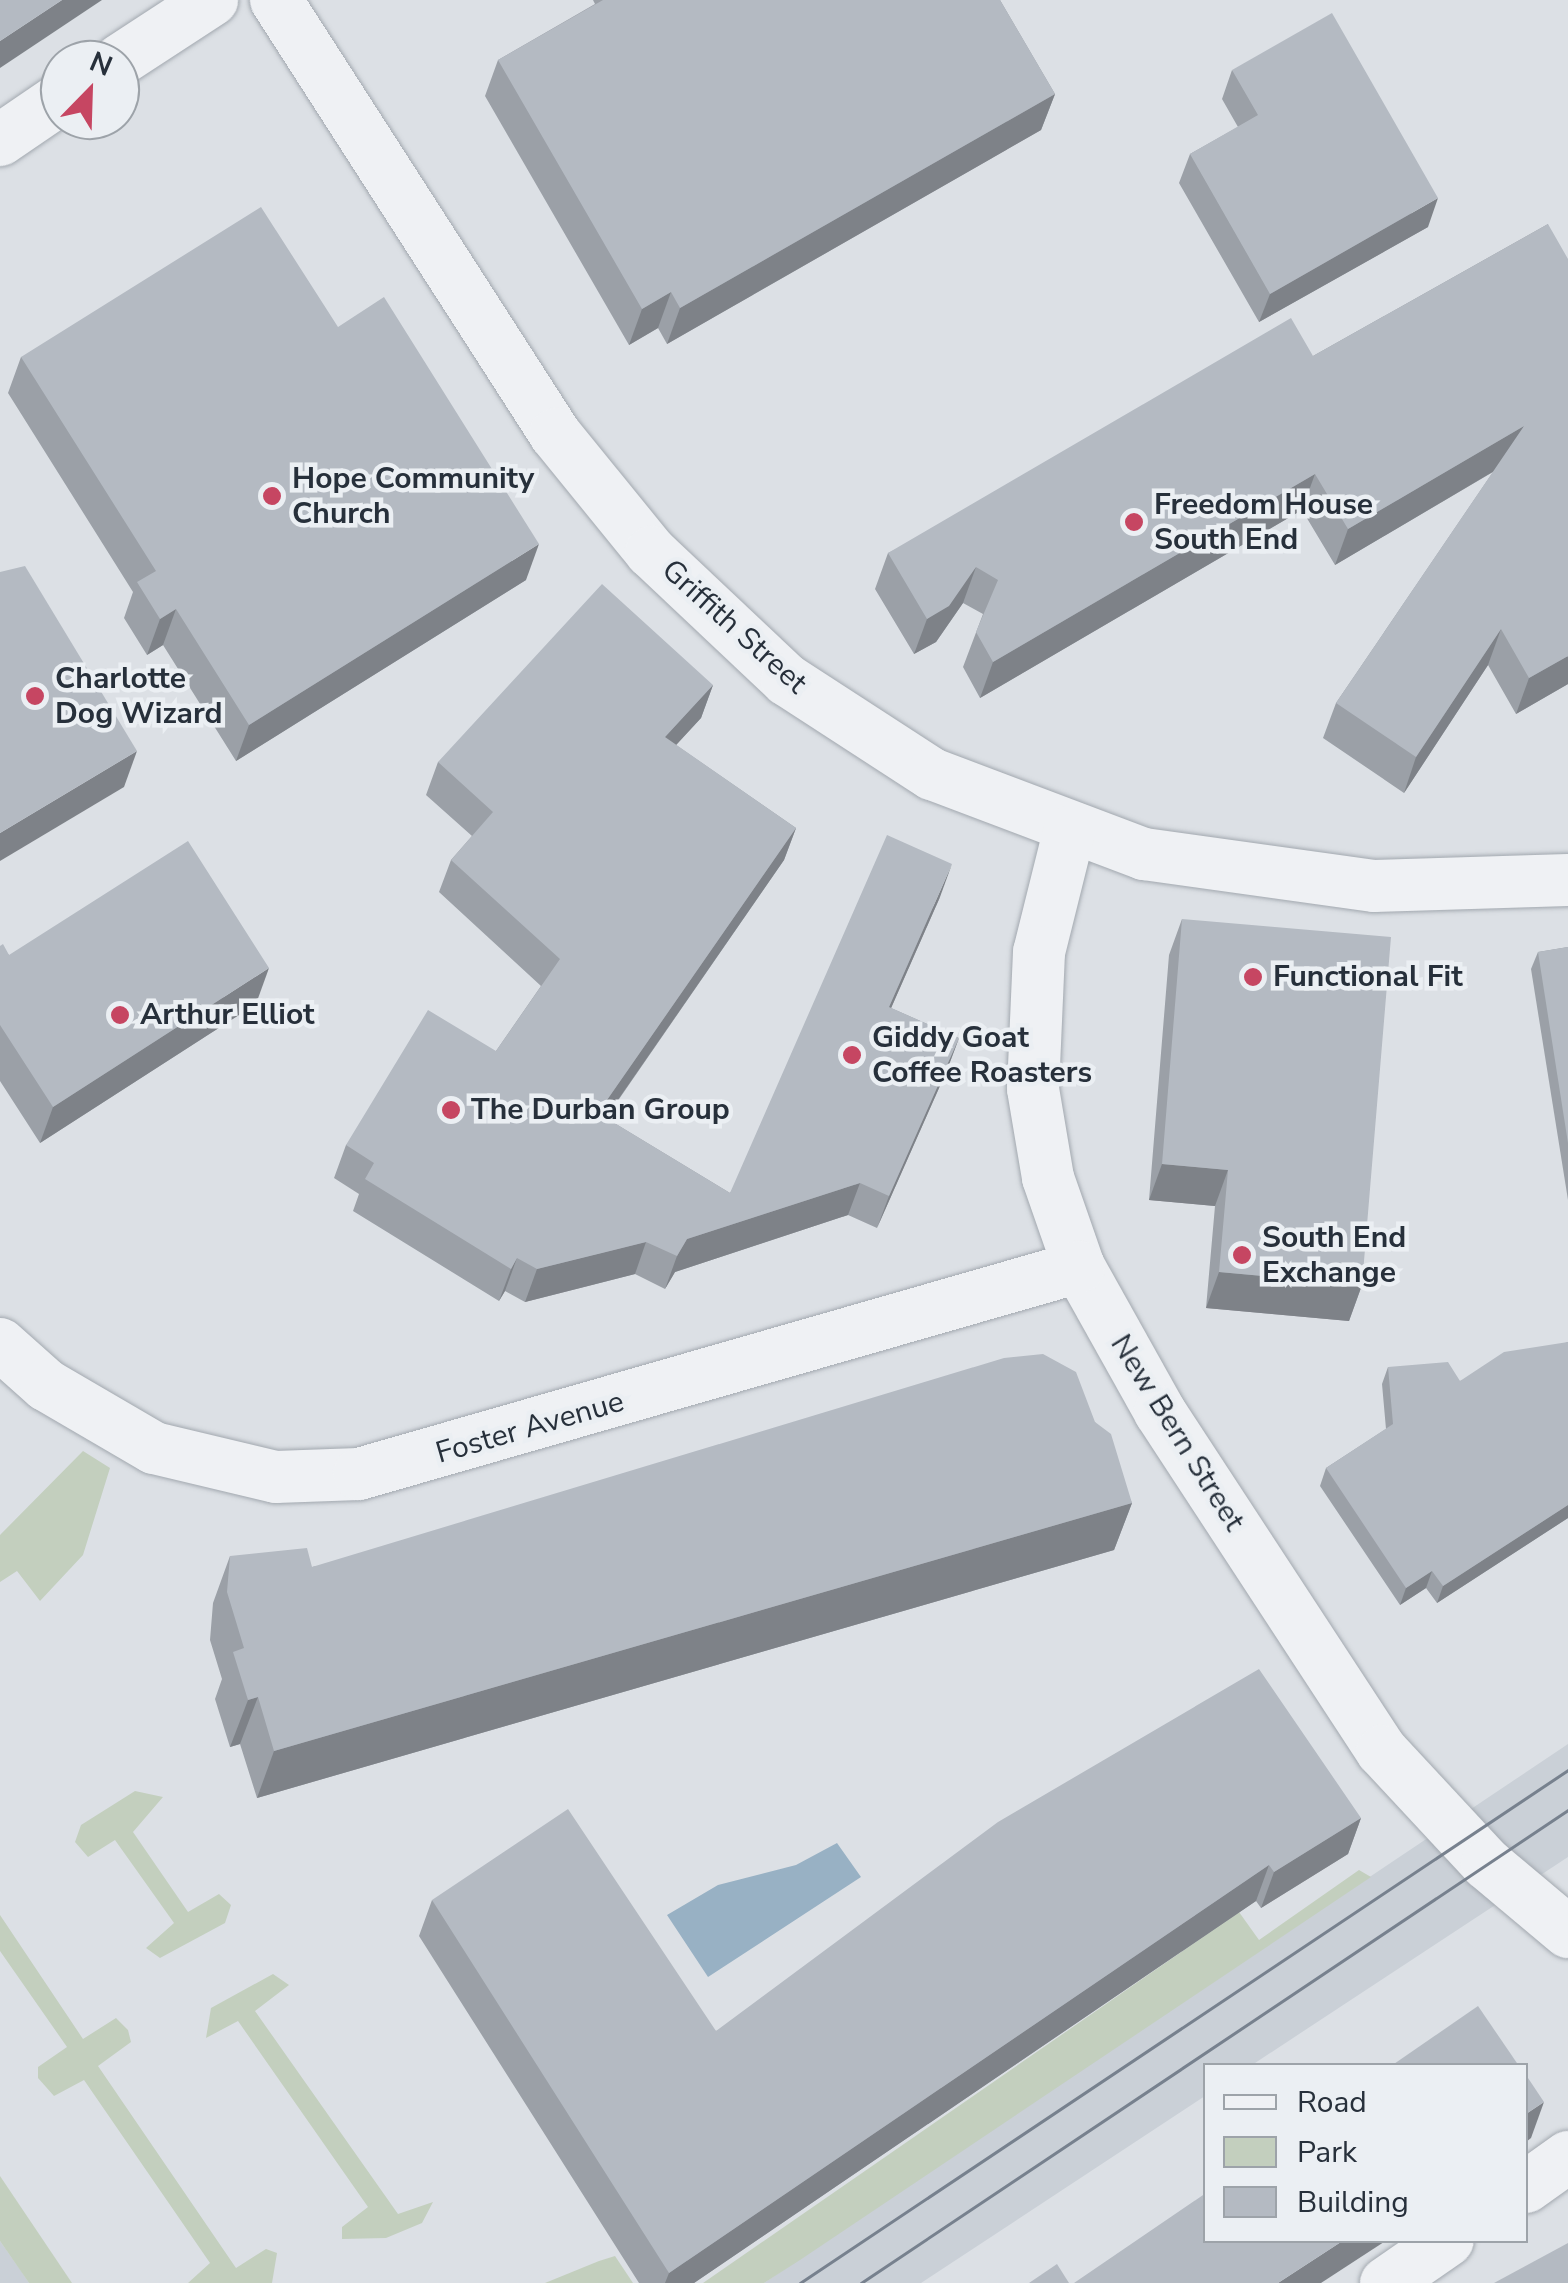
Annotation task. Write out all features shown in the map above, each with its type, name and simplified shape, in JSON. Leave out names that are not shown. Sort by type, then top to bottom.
[{"type":"street","points":[[140,47],[212,0]]},
{"type":"street","name":"Griffith Street","points":[[276,0],[513,378],[664,566],[787,680],[932,774],[1069,832],[1220,868],[1374,886],[1568,880]]},
{"type":"street","points":[[0,140],[40,113]]},
{"type":"street","name":"New Bern Street","points":[[1069,832],[1039,952],[1033,1089],[1048,1178],[1078,1267],[1160,1412],[1382,1751],[1487,1864],[1568,1932]]},
{"type":"street","name":"Foster Avenue","points":[[0,1344],[46,1385],[154,1448],[276,1476],[359,1474],[1078,1267]]},
{"type":"street","points":[[1528,2186],[1568,2157]]},
{"type":"street","points":[[1386,2283],[1444,2243]]},
{"type":"shaded area","points":[[1568,1744],[1568,1857],[1255,2063],[1203,2063],[1203,2097],[921,2283],[764,2283]]},
{"type":"shaded area","points":[[0,2241],[21,2271],[29,2283],[0,2283]]},
{"type":"green space","points":[[83,1451],[110,1468],[83,1555],[40,1601],[17,1571],[0,1582],[0,1535]]},
{"type":"green space","points":[[135,1791],[163,1797],[133,1832],[188,1912],[219,1894],[231,1905],[225,1923],[160,1958],[146,1948],[174,1923],[115,1840],[88,1857],[75,1842],[81,1825]]},
{"type":"green space","points":[[1359,1870],[1371,1877],[764,2283],[703,2283],[1239,1912],[1259,1940]]},
{"type":"green space","points":[[0,1915],[83,2039],[116,2018],[128,2030],[131,2042],[98,2066],[236,2268],[266,2249],[277,2253],[272,2283],[188,2283],[210,2263],[84,2080],[54,2096],[38,2078],[38,2067],[67,2047],[0,1951]]},
{"type":"green space","points":[[273,1974],[289,1985],[255,2011],[398,2214],[433,2202],[422,2223],[386,2238],[342,2239],[342,2227],[368,2207],[238,2021],[206,2038],[211,2008]]},
{"type":"green space","points":[[0,2176],[72,2283],[29,2283],[0,2241]]},
{"type":"green space","points":[[615,2256],[633,2283],[545,2283],[599,2261]]},
{"type":"water","points":[[837,1843],[861,1877],[708,1977],[667,1915],[718,1885],[796,1865]]},
{"type":"building","points":[[0,0],[62,0],[0,41]]},
{"type":"building","points":[[603,0],[1000,0],[1055,94],[680,308],[671,292],[642,309],[498,60]]},
{"type":"building","points":[[1332,13],[1438,198],[1270,294],[1190,154],[1258,115],[1232,70]]},
{"type":"building","name":"Hope Community Church","points":[[261,207],[338,327],[384,297],[539,544],[249,725],[176,609],[160,619],[137,582],[156,571],[21,357]]},
{"type":"building","points":[[1548,224],[1568,259],[1568,656],[1529,678],[1501,629],[1416,757],[1336,703],[1524,426],[1348,529],[1315,474],[993,662],[976,632],[998,580],[976,567],[949,606],[927,619],[888,553],[1291,318],[1313,356]]},
{"type":"building","name":"Charlotte Dog Wizard","points":[[25,566],[137,751],[0,833],[0,572]]},
{"type":"building","points":[[602,584],[713,685],[665,737],[796,828],[598,1113],[730,1193],[887,835],[952,864],[889,1007],[959,1038],[889,1196],[860,1183],[687,1239],[677,1256],[646,1242],[537,1269],[517,1258],[511,1269],[365,1179],[374,1163],[346,1145],[428,1010],[496,1051],[560,959],[451,860],[493,812],[438,762]]},
{"type":"building","name":"Arthur Elliot","points":[[188,841],[269,968],[53,1107],[0,1025],[0,946],[3,944],[9,955]]},
{"type":"building","points":[[1182,919],[1391,937],[1362,1285],[1219,1272],[1228,1170],[1162,1164]]},
{"type":"building","points":[[1568,947],[1568,1143],[1538,952]]},
{"type":"building","points":[[1568,1342],[1568,1505],[1443,1586],[1432,1571],[1406,1588],[1326,1468],[1393,1424],[1388,1367],[1448,1362],[1460,1381],[1504,1352]]},
{"type":"building","points":[[1043,1354],[1076,1372],[1095,1422],[1111,1434],[1132,1503],[274,1751],[258,1697],[248,1700],[233,1652],[244,1648],[227,1592],[230,1556],[307,1548],[312,1567],[1004,1358]]},
{"type":"building","points":[[1259,1669],[1361,1818],[1274,1872],[1269,1865],[669,2273],[432,1900],[568,1809],[716,2031],[998,1822]]},
{"type":"building","points":[[1478,2006],[1517,2063],[1395,2063]]},
{"type":"building","points":[[1528,2078],[1544,2102],[1528,2113]]},
{"type":"building","points":[[1203,2195],[1203,2243],[1339,2243],[1278,2283],[1074,2283]]},
{"type":"building","points":[[1568,2243],[1568,2283],[1494,2283]]},
{"type":"building","points":[[1057,2264],[1069,2283],[1029,2283]]},
{"type":"tram line","points":[[800,2283],[1568,1770]]},
{"type":"tram line","points":[[861,2283],[1568,1810]]},
{"type":"place","name":"Hope Community Church","points":[[272,496]]},
{"type":"place","name":"Freedom House South End","points":[[1134,522]]},
{"type":"place","name":"Charlotte Dog Wizard","points":[[35,696]]},
{"type":"place","name":"Functional Fit","points":[[1253,977]]},
{"type":"place","name":"Arthur Elliot","points":[[120,1015]]},
{"type":"place","name":"Giddy Goat Coffee Roasters","points":[[852,1055]]},
{"type":"place","name":"The Durban Group","points":[[451,1110]]},
{"type":"place","name":"South End Exchange","points":[[1242,1255]]}]
